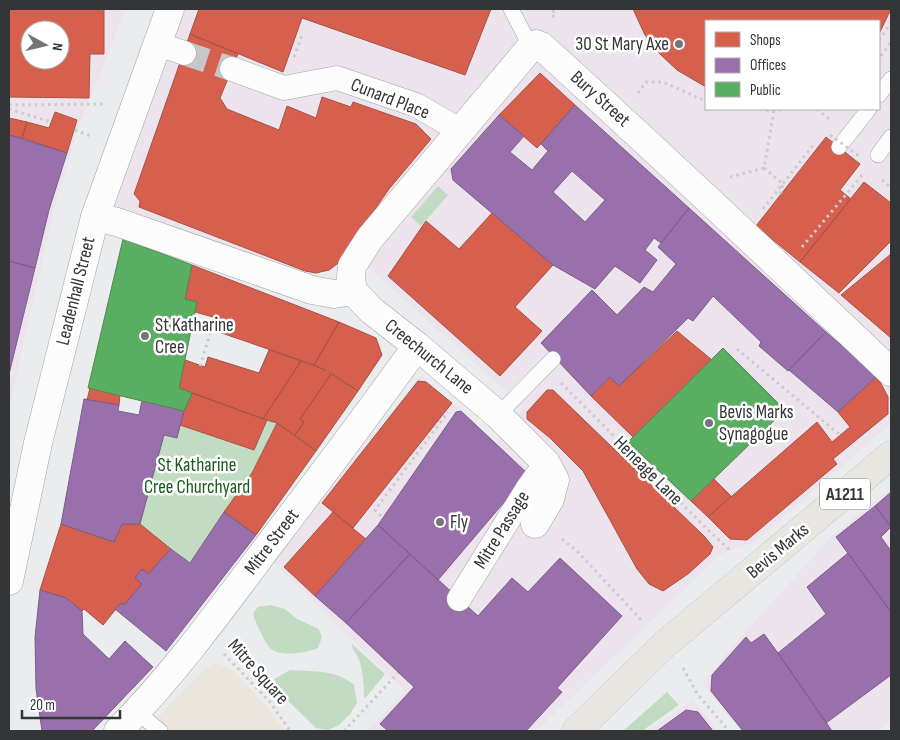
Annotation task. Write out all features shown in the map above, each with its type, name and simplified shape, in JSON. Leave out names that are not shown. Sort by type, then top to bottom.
[{"type":"main road","name":"Bevis Marks","points":[[671,652],[755,570],[891,455]]},
{"type":"main road","name":"A1211","points":[[576,731],[671,652]]},
{"type":"street","name":"Leadenhall Street","points":[[9,581],[38,443],[95,216],[170,9]]},
{"type":"street","points":[[158,44],[184,54]]},
{"type":"street","name":"Bury Street","points":[[531,47],[536,44],[541,46],[661,154],[728,220],[891,372]]},
{"type":"street","points":[[95,216],[312,290],[334,294],[353,291],[352,266],[370,238],[531,47]]},
{"type":"street","name":"Cunard Place","points":[[232,69],[284,88],[337,78],[416,105],[449,124],[458,132]]},
{"type":"street","name":"Creechurch Lane","points":[[353,291],[370,310],[468,388],[546,463],[555,480],[550,499],[535,524]]},
{"type":"street","name":"Mitre Street","points":[[118,731],[137,712],[204,634],[417,346]]},
{"type":"street","name":"Mitre Passage","points":[[459,599],[528,488],[546,463]]},
{"type":"lane","points":[[511,9],[531,47]]},
{"type":"lane","points":[[880,95],[891,79]]},
{"type":"lane","points":[[835,141],[868,110]]},
{"type":"lane","points":[[878,156],[891,137]]},
{"type":"lane","points":[[498,415],[550,362]]},
{"type":"lane","points":[[137,712],[160,731]]},
{"type":"path","points":[[551,14],[556,9]]},
{"type":"path","points":[[880,39],[891,23]]},
{"type":"path","points":[[293,60],[302,35]]},
{"type":"path","points":[[880,58],[891,42]]},
{"type":"path","points":[[646,82],[663,82],[705,100]]},
{"type":"path","points":[[9,105],[134,104]]},
{"type":"path","points":[[9,109],[51,122]]},
{"type":"path","points":[[767,110],[779,110]]},
{"type":"path","points":[[818,110],[832,121],[828,126]]},
{"type":"path","points":[[764,168],[774,111]]},
{"type":"path","points":[[766,205],[818,139]]},
{"type":"path","points":[[835,141],[859,156]]},
{"type":"path","points":[[723,171],[730,178],[764,168]]},
{"type":"path","points":[[764,168],[783,184]]},
{"type":"path","points":[[804,245],[867,169]]},
{"type":"path","points":[[780,195],[783,184]]},
{"type":"path","points":[[200,366],[215,318]]},
{"type":"path","points":[[737,349],[840,435]]},
{"type":"path","name":"Heneage Lane","points":[[550,362],[708,531],[755,570]]},
{"type":"path","points":[[381,516],[375,510],[468,388]]},
{"type":"path","points":[[535,524],[557,536],[577,551],[643,622]]},
{"type":"path","name":"Mitre Square","points":[[204,634],[242,671],[264,696],[290,731]]},
{"type":"path","points":[[671,652],[698,694],[729,731]]},
{"type":"path","points":[[344,731],[398,672]]},
{"type":"shaded area","points":[[9,9],[125,9],[80,122],[53,213],[9,408]]},
{"type":"shaded area","points":[[183,9],[891,9],[891,423],[755,542],[721,554],[536,731],[367,731],[405,691],[272,561],[421,375],[494,443],[524,407],[349,250],[332,271],[295,275],[112,207]]},
{"type":"shaded area","points":[[891,488],[891,721],[876,731],[740,731],[703,684],[733,646],[832,536]]},
{"type":"shaded area","points":[[216,663],[232,669],[267,707],[285,731],[145,731],[205,668]]},
{"type":"shaded area","points":[[693,700],[718,731],[647,731]]},
{"type":"green space","points":[[438,186],[448,195],[421,226],[411,217]]},
{"type":"green space","name":"St Katharine Cree Churchyard","points":[[267,420],[277,423],[252,473],[190,563],[140,524],[164,435],[177,438],[180,425],[254,450]]},
{"type":"green space","points":[[271,605],[285,609],[297,619],[319,629],[322,637],[318,648],[288,654],[271,649],[260,632],[253,613],[258,607]]},
{"type":"green space","points":[[352,644],[385,674],[364,698],[359,659]]},
{"type":"green space","points":[[290,670],[324,672],[339,676],[354,685],[357,703],[350,714],[339,725],[328,730],[316,728],[279,692],[274,679]]},
{"type":"green space","points":[[667,692],[679,705],[642,731],[623,731]]},
{"type":"building: Shops","points":[[9,9],[104,9],[104,54],[90,54],[89,98],[9,97]]},
{"type":"building: Shops","points":[[199,9],[491,9],[465,75],[302,18],[283,72],[190,34]]},
{"type":"building: Shops","name":"30 St Mary Axe","points":[[633,9],[891,9],[880,32],[880,20],[705,20],[705,86],[677,70],[660,54],[645,35]]},
{"type":"building: Shops","points":[[190,34],[238,54],[220,98],[227,109],[279,130],[287,106],[316,118],[322,97],[351,107],[353,102],[416,124],[431,139],[389,189],[337,264],[329,270],[316,273],[305,271],[139,207],[140,201],[134,194]]},
{"type":"building: Shops","points":[[540,73],[575,105],[537,148],[499,115]]},
{"type":"building: Shops","points":[[55,112],[77,120],[67,153],[22,138],[27,122],[49,128]]},
{"type":"building: Shops","points":[[9,118],[27,122],[22,138],[9,135]]},
{"type":"building: Shops","points":[[826,137],[860,164],[840,190],[851,199],[800,262],[756,226]]},
{"type":"building: Shops","points":[[864,182],[891,203],[891,241],[839,293],[800,262]]},
{"type":"building: Shops","points":[[492,213],[553,265],[515,307],[542,331],[500,376],[388,276],[426,221],[459,249]]},
{"type":"building: Shops","points":[[891,254],[891,338],[841,295]]},
{"type":"building: Shops","points":[[192,265],[339,322],[314,365],[216,331],[220,319],[195,312],[197,302],[185,299]]},
{"type":"building: Shops","points":[[339,322],[376,338],[382,355],[358,391],[328,371],[314,365]]},
{"type":"building: Shops","points":[[677,331],[712,360],[633,437],[591,396],[610,377],[619,386]]},
{"type":"building: Shops","points":[[269,350],[301,361],[263,419],[179,388],[185,360],[205,367],[208,357],[259,373]]},
{"type":"building: Shops","points":[[301,361],[331,374],[300,419],[304,422],[295,435],[277,423],[263,419]]},
{"type":"building: Shops","points":[[331,374],[358,391],[316,451],[295,435],[304,422],[300,419]]},
{"type":"building: Shops","points":[[877,376],[888,397],[888,414],[833,459],[837,464],[747,540],[730,539],[708,517],[817,422],[832,442],[850,427],[838,412]]},
{"type":"building: Shops","points":[[418,381],[426,382],[452,403],[353,528],[322,503]]},
{"type":"building: Shops","points":[[90,388],[120,395],[119,405],[87,400]]},
{"type":"building: Shops","points":[[547,390],[553,390],[705,537],[713,547],[710,554],[688,574],[663,591],[649,584],[637,569],[583,471],[550,438],[527,419],[527,412]]},
{"type":"building: Shops","points":[[192,393],[267,420],[254,450],[180,425]]},
{"type":"building: Shops","points":[[277,423],[316,451],[256,535],[224,512],[252,473]]},
{"type":"building: Shops","points":[[713,478],[731,496],[708,517],[691,501]]},
{"type":"building: Shops","points":[[333,512],[366,539],[315,596],[284,567]]},
{"type":"building: Shops","points":[[61,524],[114,542],[122,524],[140,524],[171,549],[148,574],[142,569],[135,578],[142,584],[124,605],[121,603],[103,625],[84,609],[82,611],[66,598],[40,590]]},
{"type":"building: Offices","points":[[575,105],[689,208],[661,243],[654,238],[645,250],[657,260],[640,283],[615,266],[595,289],[553,265],[453,180],[451,169],[499,115],[524,136],[510,152],[532,170],[548,151],[541,144]],"holes":[[[572,171],[605,200],[585,222],[553,192]]]},
{"type":"building: Offices","points":[[9,135],[67,153],[49,210],[35,268],[9,261]]},
{"type":"building: Offices","points":[[689,208],[826,332],[788,371],[759,346],[761,342],[713,296],[693,321],[688,318],[619,386],[610,377],[591,396],[541,343],[592,290],[617,315],[644,287],[653,292],[676,264],[658,247]]},
{"type":"building: Offices","points":[[9,261],[35,268],[9,374]]},
{"type":"building: Offices","points":[[826,332],[877,376],[838,412],[789,370]]},
{"type":"building: Offices","points":[[84,399],[119,405],[118,411],[139,415],[142,400],[184,411],[177,438],[164,435],[140,524],[122,524],[114,542],[61,524]]},
{"type":"building: Offices","points":[[461,411],[528,474],[438,580],[378,525],[456,412]]},
{"type":"building: Offices","points":[[891,492],[891,527],[875,506]]},
{"type":"building: Offices","points":[[875,506],[891,527],[881,537],[891,551],[891,612],[836,537]]},
{"type":"building: Offices","points":[[224,512],[256,535],[166,651],[115,609],[121,603],[124,605],[142,584],[135,578],[142,569],[148,574],[171,549],[190,563]]},
{"type":"building: Offices","points":[[378,525],[410,554],[346,623],[315,596]]},
{"type":"building: Offices","points":[[848,553],[891,612],[891,675],[826,723],[778,653],[826,614],[807,587]]},
{"type":"building: Offices","points":[[410,554],[478,616],[512,578],[528,592],[560,558],[622,616],[557,688],[562,692],[526,731],[388,731],[380,724],[414,687],[346,623]]},
{"type":"building: Offices","points":[[40,590],[66,598],[82,611],[83,634],[109,659],[125,641],[153,667],[92,731],[42,731],[36,689],[35,637]]},
{"type":"building: Offices","points":[[764,634],[832,731],[743,731],[711,691],[712,675],[746,637],[751,643]]},
{"type":"building: Offices","points":[[686,710],[698,712],[713,731],[657,731]]},
{"type":"building: Public","name":"St Katharine Cree","points":[[123,239],[192,265],[185,299],[197,302],[179,388],[192,393],[184,411],[88,388]]},
{"type":"building: Public","name":"Bevis Marks Synagogue","points":[[723,348],[785,410],[691,501],[628,442]]},
{"type":"tunnel","points":[[184,53],[232,69]]},
{"type":"place","name":"30 St Mary Axe","points":[[679,44]]},
{"type":"place","name":"St Katharine Cree","points":[[145,336]]},
{"type":"place","name":"Bevis Marks Synagogue","points":[[709,423]]},
{"type":"place","name":"Fly","points":[[440,522]]}]
